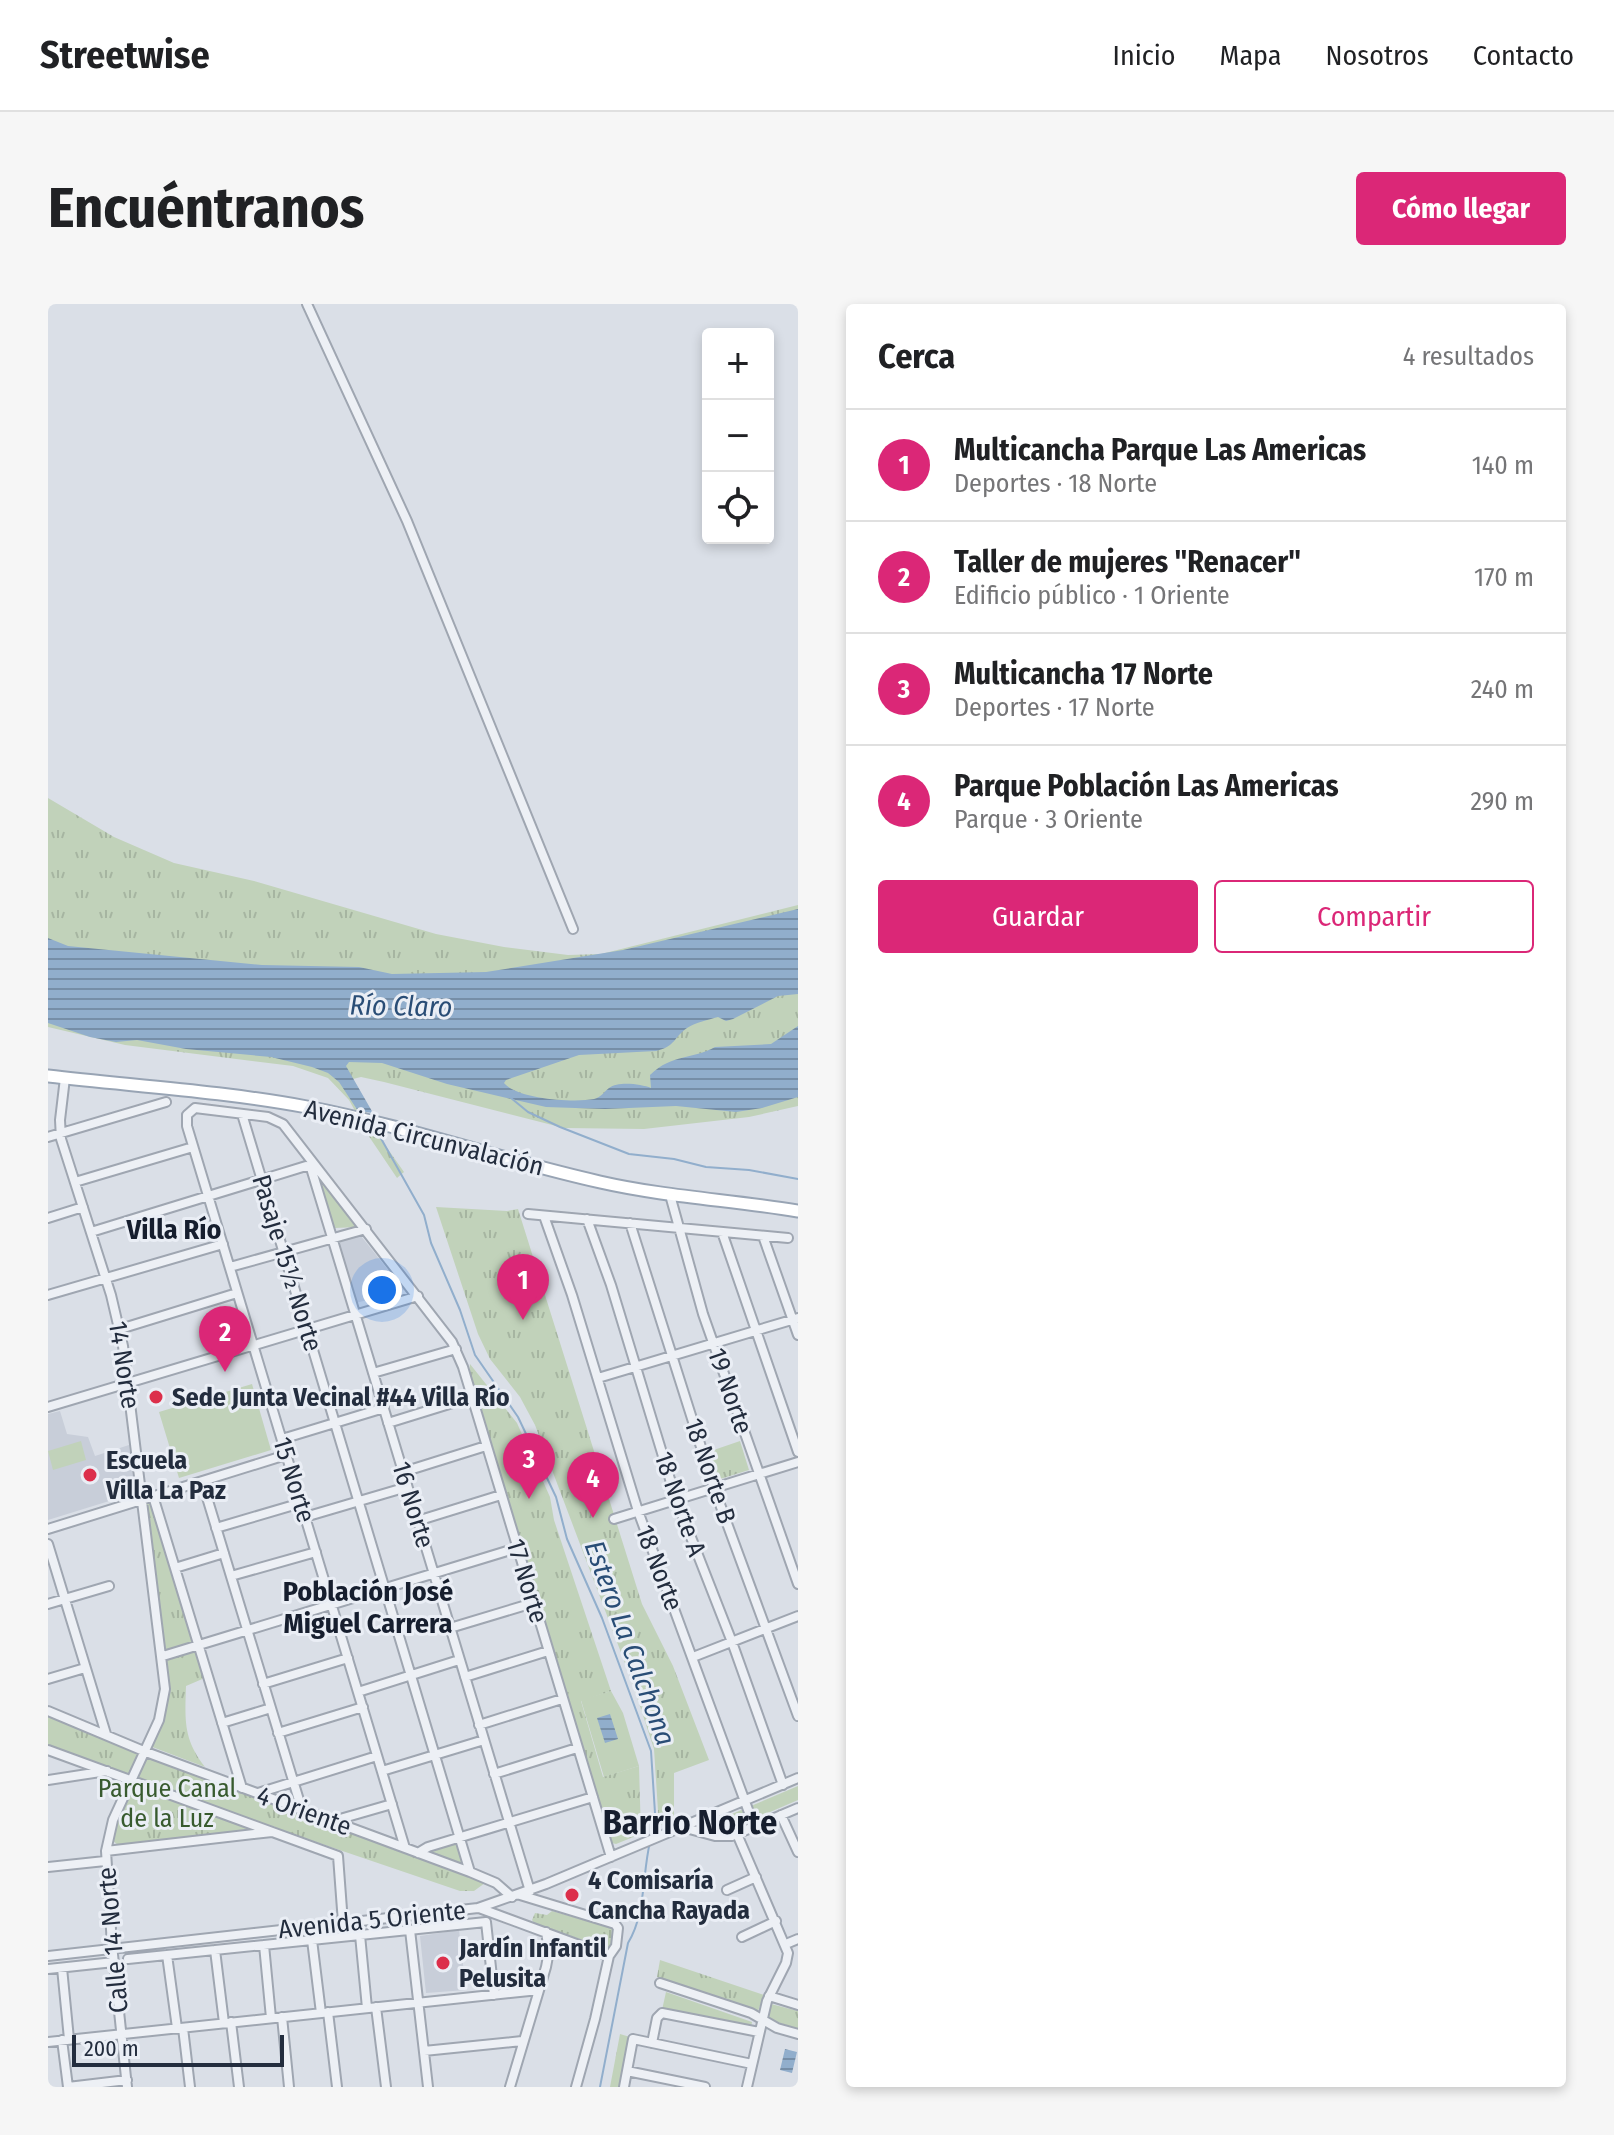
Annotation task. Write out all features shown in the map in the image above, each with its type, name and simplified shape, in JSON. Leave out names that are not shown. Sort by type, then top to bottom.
[{"type":"main road","name":"Avenida Circunvalación","points":[[48,1076],[237,1096],[346,1115],[401,1127],[576,1177],[670,1195],[798,1211]]},
{"type":"street","points":[[307,304],[407,521],[573,929]]},
{"type":"street","name":"14 Norte","points":[[65,1078],[60,1134],[120,1329],[163,1656],[165,1698],[146,1752]]},
{"type":"street","points":[[48,1137],[166,1102]]},
{"type":"street","name":"17 Norte","points":[[189,1112],[202,1108],[268,1117],[283,1124],[456,1349],[611,1857]]},
{"type":"street","name":"15 Norte","points":[[189,1112],[186,1122],[193,1147],[405,1848]]},
{"type":"street","name":"Pasaje 15½ Norte","points":[[242,1114],[470,1872]]},
{"type":"street","points":[[75,1182],[193,1147]]},
{"type":"street","name":"16 Norte","points":[[262,1179],[309,1166],[530,1891]]},
{"type":"street","points":[[91,1232],[262,1179]]},
{"type":"street","name":"19 Norte","points":[[670,1195],[677,1229],[713,1343],[798,1584]]},
{"type":"street","points":[[48,1218],[83,1207]]},
{"type":"street","points":[[528,1214],[788,1238]]},
{"type":"street","name":"18 Norte","points":[[544,1216],[638,1511],[754,1826]]},
{"type":"street","name":"18 Norte A","points":[[587,1219],[676,1499],[783,1785]]},
{"type":"street","name":"18 Norte B","points":[[630,1223],[714,1488],[798,1716]]},
{"type":"street","points":[[230,1267],[366,1229]]},
{"type":"street","points":[[722,1232],[798,1452]]},
{"type":"street","points":[[763,1236],[795,1318],[798,1335]]},
{"type":"street","points":[[49,1292],[223,1244]]},
{"type":"street","points":[[120,1329],[237,1293]]},
{"type":"street","points":[[48,1407],[418,1296]]},
{"type":"street","points":[[598,1378],[795,1318]]},
{"type":"street","points":[[373,1373],[456,1349]]},
{"type":"street","points":[[388,1423],[472,1397]]},
{"type":"street","points":[[282,1439],[384,1408]]},
{"type":"street","points":[[403,1472],[486,1446]]},
{"type":"street","points":[[48,1529],[286,1455]]},
{"type":"street","points":[[614,1519],[798,1462]]},
{"type":"street","points":[[202,1481],[302,1810]]},
{"type":"street","points":[[305,1517],[407,1487]]},
{"type":"street","points":[[417,1521],[501,1495]]},
{"type":"street","points":[[153,1496],[242,1788]]},
{"type":"street","points":[[216,1528],[301,1503]]},
{"type":"street","points":[[48,1544],[106,1734]]},
{"type":"street","points":[[163,1656],[517,1548]]},
{"type":"street","points":[[231,1576],[316,1552]]},
{"type":"street","points":[[175,1568],[224,1553]]},
{"type":"street","points":[[48,1604],[109,1586]]},
{"type":"street","points":[[450,1628],[533,1603]]},
{"type":"street","points":[[693,1657],[798,1616]]},
{"type":"street","points":[[465,1677],[548,1651]]},
{"type":"street","points":[[263,1684],[348,1658]]},
{"type":"street","points":[[358,1692],[459,1660]]},
{"type":"street","points":[[48,1679],[85,1668]]},
{"type":"street","points":[[479,1725],[562,1699]]},
{"type":"street","points":[[278,1733],[363,1707]]},
{"type":"street","points":[[222,1723],[271,1708]]},
{"type":"street","name":"4 Oriente","points":[[48,1711],[146,1752],[470,1872],[516,1896],[615,1924],[618,1928],[616,1946],[609,1956]]},
{"type":"street","points":[[382,1771],[484,1740]]},
{"type":"street","points":[[494,1774],[577,1748]]},
{"type":"street","points":[[48,1750],[338,1856],[343,1923]]},
{"type":"street","name":"Calle 14 Norte","points":[[127,2084],[105,1861],[113,1820],[146,1752]]},
{"type":"street","points":[[257,1793],[377,1756]]},
{"type":"street","points":[[48,1780],[109,1771]]},
{"type":"street","name":"Avenida 5 Oriente","points":[[48,1956],[478,1908],[530,1891],[798,1778]]},
{"type":"street","points":[[418,1853],[459,1837],[593,1797]]},
{"type":"street","points":[[332,1821],[392,1804]]},
{"type":"street","points":[[682,1827],[715,1836],[737,1834],[798,1808]]},
{"type":"street","points":[[781,1815],[798,1852]]},
{"type":"street","points":[[106,1851],[275,1832]]},
{"type":"street","points":[[737,1834],[786,1944],[788,1960],[769,1996],[747,2087]]},
{"type":"street","points":[[48,1867],[105,1861]]},
{"type":"street","points":[[727,1890],[756,1877]]},
{"type":"street","points":[[478,1908],[609,1956],[576,2087]]},
{"type":"street","points":[[742,1937],[776,1921]]},
{"type":"street","points":[[128,1959],[486,1922],[494,1995]]},
{"type":"street","points":[[410,1930],[428,2087]]},
{"type":"street","points":[[510,2087],[548,1959],[546,1932]]},
{"type":"street","points":[[360,1935],[386,2087]]},
{"type":"street","points":[[786,1944],[798,1939]]},
{"type":"street","points":[[312,1940],[337,2087]]},
{"type":"street","points":[[264,1945],[271,2018]]},
{"type":"street","points":[[215,1950],[239,2087]]},
{"type":"street","points":[[167,1955],[190,2087]]},
{"type":"street","points":[[48,1969],[114,1962]]},
{"type":"street","points":[[62,1968],[68,2087],[127,2084]]},
{"type":"street","points":[[660,1983],[751,2013],[777,2028],[798,2034]]},
{"type":"street","points":[[48,2042],[539,1990]]},
{"type":"street","points":[[769,1996],[798,2005]]},
{"type":"street","points":[[652,2043],[657,2016],[662,2013],[759,2032]]},
{"type":"street","points":[[282,2017],[289,2087]]},
{"type":"street","points":[[624,2087],[633,2039],[752,2064]]},
{"type":"street","points":[[424,2051],[522,2041]]},
{"type":"street","points":[[627,2071],[705,2087]]},
{"type":"shaded area","points":[[361,1236],[404,1290],[356,1303],[338,1242]]},
{"type":"shaded area","name":"Escuela Villa La Paz","points":[[60,1411],[67,1434],[88,1437],[95,1456],[129,1445],[135,1493],[48,1520],[48,1414]]},
{"type":"shaded area","name":"Jardín Infantil Pelusita","points":[[459,1930],[466,1990],[426,1993],[420,1936]]},
{"type":"green space","points":[[48,798],[114,837],[174,863],[254,881],[436,934],[504,947],[568,955],[601,954],[798,905],[798,1106],[749,1117],[644,1129],[564,1128],[384,1082],[361,1077],[353,1079],[352,1084],[378,1135],[404,1172],[397,1178],[349,1100],[328,1078],[293,1066],[125,1045],[48,1027]]},
{"type":"green space","points":[[316,1173],[358,1227],[335,1228]]},
{"type":"green space","points":[[436,1207],[518,1209],[642,1604],[673,1666],[709,1760],[674,1773],[674,1819],[659,1826],[654,1749],[631,1679],[535,1425],[520,1397],[490,1359],[478,1334]]},
{"type":"green space","points":[[470,1364],[517,1423],[550,1497],[554,1520],[611,1691],[581,1701],[603,1777],[639,1766],[641,1834],[616,1844],[612,1843],[469,1372]]},
{"type":"green space","points":[[252,1384],[271,1450],[179,1478],[159,1412]]},
{"type":"green space","points":[[81,1441],[86,1460],[53,1470],[48,1451]]},
{"type":"green space","points":[[740,1441],[749,1470],[714,1481],[705,1453]]},
{"type":"green space","points":[[152,1500],[207,1677],[186,1686],[189,1738],[205,1767],[147,1745],[167,1697],[146,1501]]},
{"type":"green space","points":[[611,1691],[623,1713],[639,1766],[604,1777],[581,1700]]},
{"type":"green space","name":"Parque Canal de la Luz","points":[[48,1716],[134,1752],[485,1883],[474,1891],[460,1891],[272,1827],[118,1845],[113,1841],[116,1826],[138,1779],[48,1745]]},
{"type":"green space","points":[[798,1786],[798,1800],[733,1828],[706,1825]]},
{"type":"green space","points":[[457,1841],[465,1867],[427,1853],[426,1850]]},
{"type":"green space","points":[[552,1911],[612,1928],[612,1946],[608,1949],[532,1920],[535,1913],[547,1915]]},
{"type":"green space","points":[[660,1960],[764,1995],[758,2011],[657,1977]]},
{"type":"green space","points":[[666,1992],[752,2022],[751,2028],[662,2010]]},
{"type":"green space","points":[[771,2004],[798,2011],[798,2029],[767,2017]]},
{"type":"green space","points":[[620,2034],[630,2037],[620,2087],[610,2087]]},
{"type":"water","name":"Río Claro","points":[[798,909],[798,994],[778,996],[733,1019],[726,1021],[718,1017],[694,1024],[667,1047],[656,1051],[579,1055],[504,1083],[533,1096],[573,1100],[596,1098],[618,1084],[651,1088],[650,1075],[667,1063],[715,1047],[771,1044],[798,1026],[798,1097],[736,1112],[676,1106],[605,1109],[546,1107],[447,1084],[382,1063],[349,1062],[346,1066],[373,1113],[358,1111],[339,1082],[328,1073],[312,1067],[271,1057],[186,1049],[137,1040],[116,1042],[48,1023],[48,938],[68,946],[262,965],[359,967],[392,974],[486,972],[623,950]]},
{"type":"water","points":[[610,1714],[618,1739],[605,1743],[597,1718]]},
{"type":"water","points":[[785,2049],[797,2052],[792,2073],[780,2070]]},
{"type":"waterway","points":[[511,1098],[528,1112],[629,1154],[798,1179]]},
{"type":"waterway","name":"Estero La Calchona","points":[[374,1126],[424,1215],[431,1243],[460,1310],[475,1355],[518,1417],[556,1497],[567,1539],[602,1618],[651,1751],[655,1813],[652,1836]]},
{"type":"waterway","name":"Estero La Calchona","points":[[600,2087],[628,1943],[641,1907],[650,1842]]},
{"type":"place","name":"Multicancha Parque Las Americas","points":[[523,1320]]},
{"type":"place","name":"Taller de mujeres \"Renacer\"","points":[[225,1372]]},
{"type":"place","name":"Sede Junta Vecinal #44 Villa Río","points":[[156,1397]]},
{"type":"place","name":"Escuela Villa La Paz","points":[[90,1475]]},
{"type":"place","name":"Multicancha 17 Norte","points":[[529,1499]]},
{"type":"place","name":"Parque Población Las Americas","points":[[593,1518]]},
{"type":"place","name":"4 Comisaría Cancha Rayada","points":[[572,1895]]},
{"type":"place","name":"Jardín Infantil Pelusita","points":[[443,1963]]},
{"type":"district","name":"Villa Río","points":[[174,1229]]},
{"type":"district","name":"Población José Miguel Carrera","points":[[368,1607]]},
{"type":"district","name":"Barrio Norte","points":[[690,1822]]}]
